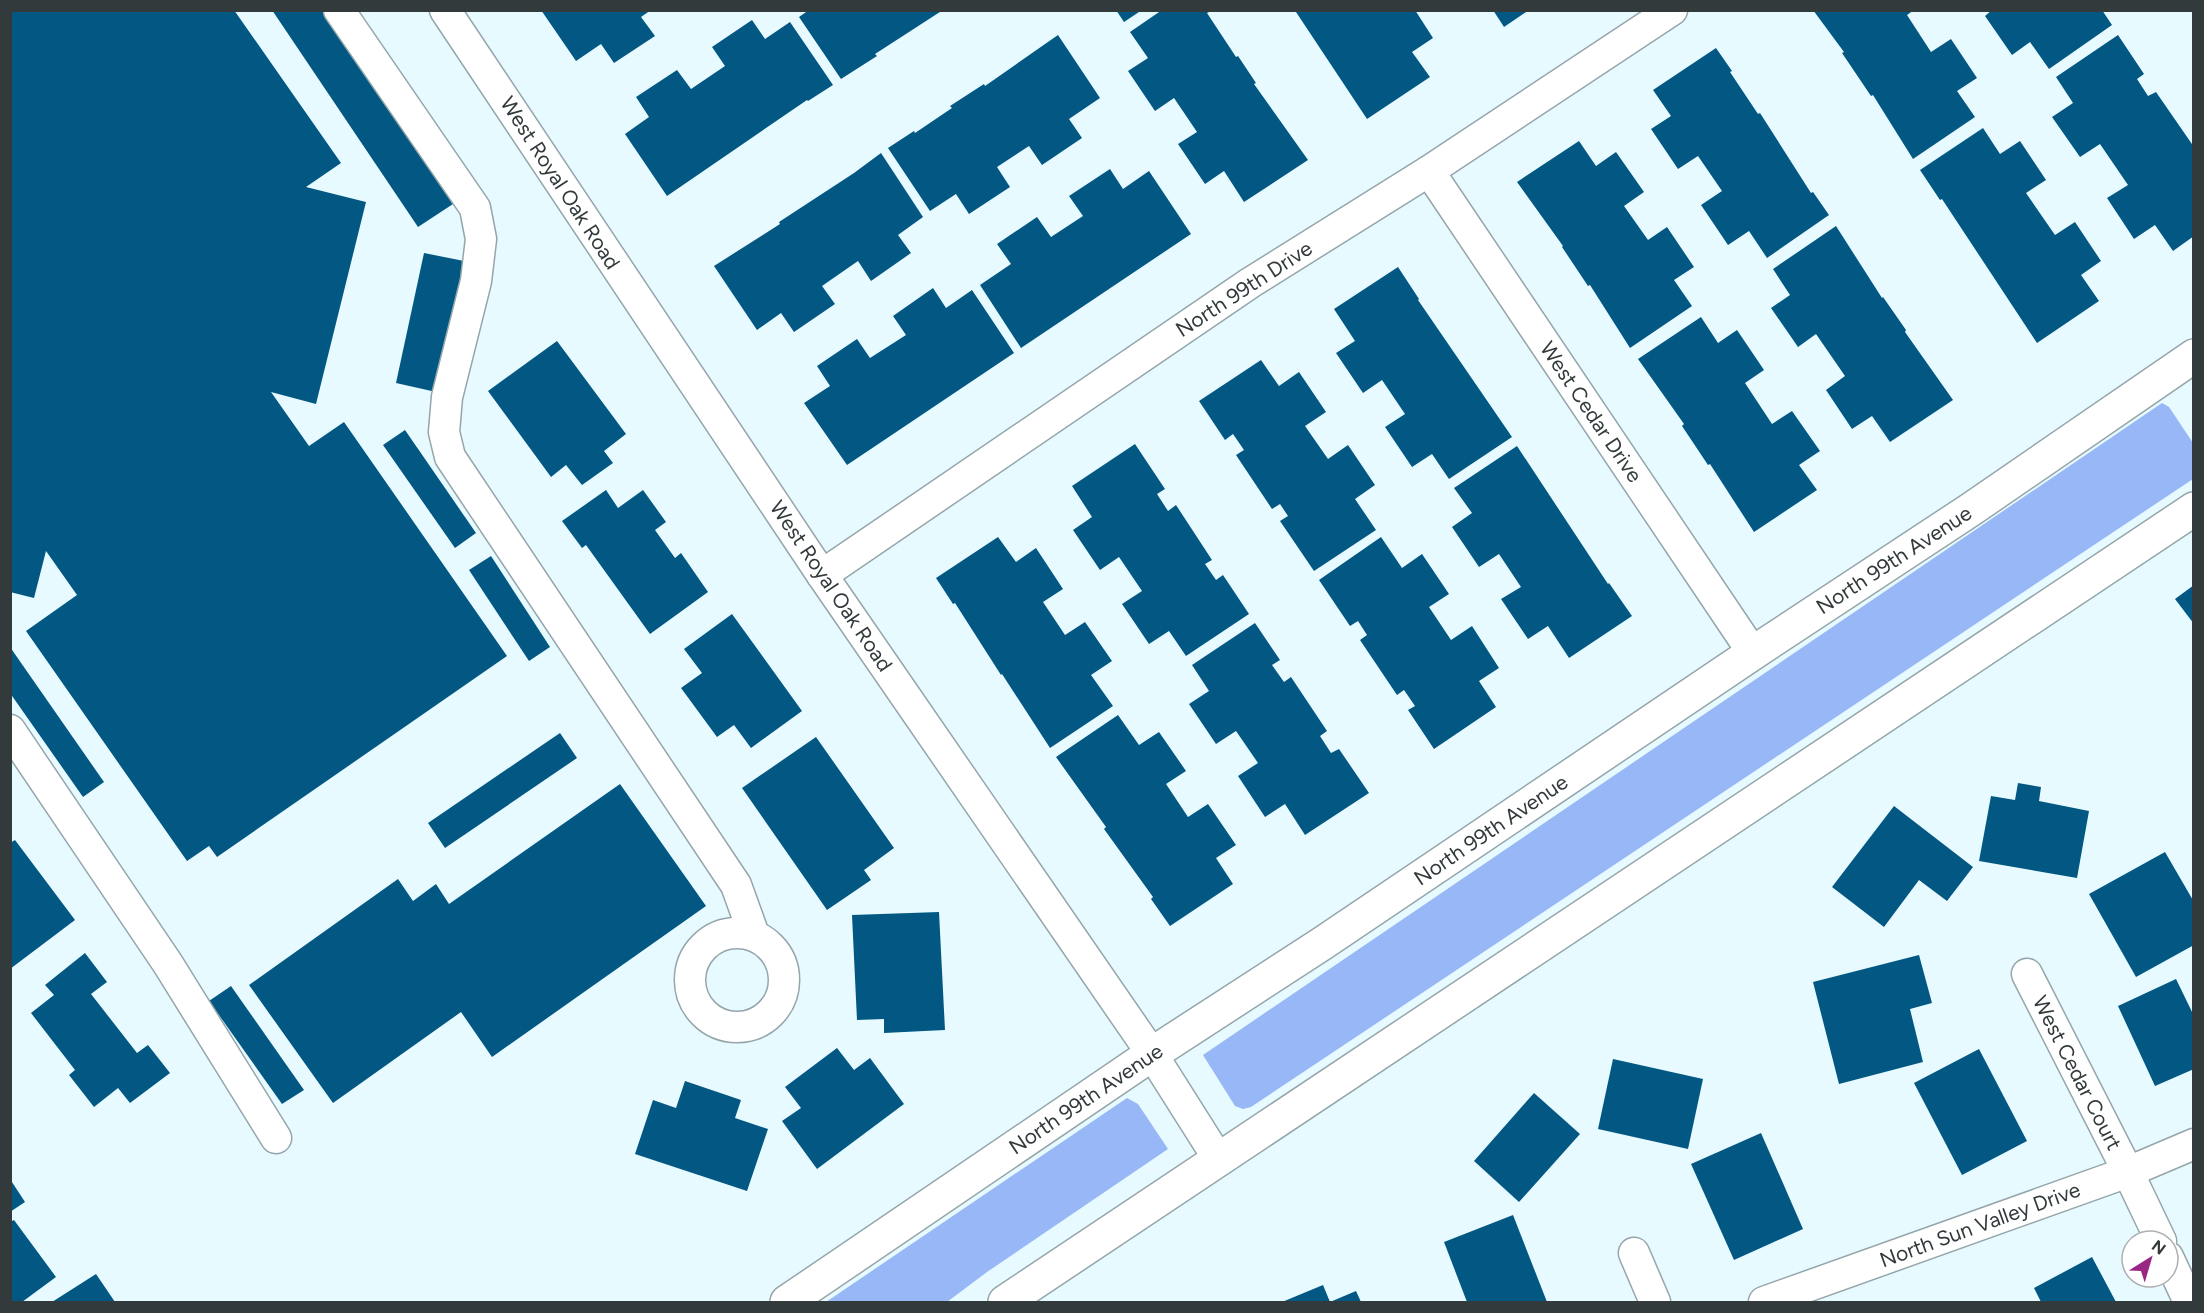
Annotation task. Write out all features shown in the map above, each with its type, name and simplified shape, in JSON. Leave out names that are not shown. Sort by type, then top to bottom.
[{"type":"main road","name":"North 99th Avenue","points":[[787,1302],[1152,1053],[1333,936],[2192,361]]},
{"type":"main road","points":[[1005,1302],[2193,508]]},
{"type":"street","points":[[339,10],[475,208],[481,239],[476,281],[447,397],[444,432],[450,457],[736,885],[754,935]]},
{"type":"street","name":"West Royal Oak Road","points":[[445,10],[822,575],[1152,1053],[1219,1160]]},
{"type":"street","name":"North 99th Drive","points":[[822,575],[1250,283],[1429,171],[1672,10]]},
{"type":"street","name":"West Cedar Drive","points":[[1429,171],[1753,654]]},
{"type":"street","points":[[10,730],[168,964],[276,1138]]},
{"type":"street","name":"West Cedar Court","points":[[2027,974],[2128,1172]]},
{"type":"street","name":"North Sun Valley Drive","points":[[1764,1302],[2128,1172],[2193,1144]]},
{"type":"street","points":[[2128,1172],[2154,1229]]},
{"type":"street","points":[[1634,1253],[1655,1302]]},
{"type":"street","points":[[2180,1283],[2189,1302]]},
{"type":"water","points":[[2162,403],[2169,407],[2193,443],[2193,479],[1251,1107],[1243,1109],[1235,1106],[1203,1055]]},
{"type":"water","points":[[1127,1098],[1138,1104],[1168,1149],[987,1272],[947,1302],[826,1302]]},
{"type":"building","points":[[10,10],[234,10],[341,163],[306,187],[366,202],[316,404],[271,392],[309,446],[344,422],[507,656],[217,857],[209,846],[187,861],[26,631],[77,595],[46,551],[34,598],[10,592]]},
{"type":"building","points":[[272,10],[323,10],[453,204],[418,227]]},
{"type":"building","points":[[541,10],[651,10],[641,17],[655,36],[614,63],[601,44],[576,61]]},
{"type":"building","points":[[809,10],[943,10],[841,79],[799,17]]},
{"type":"building","points":[[1116,10],[1142,10],[1124,22]]},
{"type":"building","points":[[1162,10],[1208,10],[1207,13],[1256,83],[1254,84],[1308,160],[1244,202],[1224,171],[1205,184],[1178,144],[1197,132],[1174,98],[1155,111],[1128,71],[1148,58],[1130,32]]},
{"type":"building","points":[[1298,10],[1415,10],[1433,38],[1412,52],[1430,77],[1367,119],[1296,12]]},
{"type":"building","points":[[1493,10],[1529,10],[1504,27]]},
{"type":"building","points":[[1813,10],[1914,10],[1907,15],[1931,52],[1951,39],[1977,78],[1957,91],[1975,117],[1913,159],[1873,95],[1871,96],[1842,53],[1844,52]]},
{"type":"building","points":[[1992,10],[2102,10],[2112,25],[2049,69],[2030,42],[2012,55],[1985,16]]},
{"type":"building","points":[[752,20],[765,39],[790,22],[833,85],[807,100],[667,196],[625,134],[649,117],[636,97],[677,70],[691,89],[725,66],[712,47]]},
{"type":"building","points":[[1058,35],[1100,98],[1069,119],[1082,138],[1042,165],[1029,146],[997,167],[1010,187],[969,214],[956,194],[930,211],[888,148],[914,131],[915,133],[952,108],[950,106],[984,84],[985,86]]},
{"type":"building","points":[[2118,35],[2144,74],[2137,79],[2148,96],[2156,92],[2194,147],[2192,161],[2194,163],[2194,236],[2173,251],[2155,225],[2134,239],[2107,198],[2128,185],[2100,144],[2080,157],[2052,117],[2073,103],[2056,77]]},
{"type":"building","points":[[1716,48],[1811,193],[1813,192],[1829,215],[1767,258],[1749,231],[1728,245],[1701,205],[1722,191],[1698,156],[1678,169],[1651,129],[1671,116],[1653,90]]},
{"type":"building","points":[[1983,128],[2000,154],[2020,141],[2046,180],[2026,193],[2055,235],[2075,222],[2101,261],[2081,275],[2099,301],[2037,343],[1942,199],[1940,200],[1920,170]]},
{"type":"building","points":[[1579,141],[1596,166],[1616,152],[1644,192],[1624,206],[1648,240],[1667,227],[1694,267],[1674,280],[1692,306],[1630,348],[1590,285],[1588,286],[1563,246],[1517,182]]},
{"type":"building","points":[[881,153],[923,217],[898,235],[911,253],[871,281],[858,261],[822,286],[835,304],[794,332],[781,313],[757,330],[714,266],[780,224],[779,222]]},
{"type":"building","points":[[1110,169],[1123,189],[1149,171],[1191,234],[1021,348],[980,285],[1011,264],[997,244],[1037,217],[1051,237],[1083,216],[1069,196]]},
{"type":"building","points":[[1836,226],[1882,298],[1953,400],[1890,442],[1872,416],[1852,429],[1826,390],[1845,376],[1816,334],[1798,347],[1771,308],[1790,295],[1773,269]]},
{"type":"building","points":[[424,253],[464,261],[436,392],[396,383]]},
{"type":"building","points":[[1398,267],[1512,437],[1449,479],[1432,454],[1412,467],[1385,427],[1405,414],[1382,380],[1363,393],[1336,353],[1355,341],[1334,309]]},
{"type":"building","points":[[933,288],[946,308],[972,290],[1014,353],[847,465],[804,403],[830,386],[817,366],[857,339],[870,358],[906,335],[893,316]]},
{"type":"building","points":[[1701,317],[1718,343],[1737,330],[1764,370],[1745,383],[1772,424],[1792,411],[1820,451],[1799,465],[1817,490],[1754,532],[1710,464],[1708,465],[1682,426],[1684,424],[1638,359]]},
{"type":"building","points":[[557,341],[626,434],[604,451],[613,463],[582,485],[566,465],[551,477],[488,391]]},
{"type":"building","points":[[1261,360],[1279,386],[1299,372],[1326,412],[1305,426],[1328,459],[1348,445],[1375,485],[1355,499],[1376,530],[1314,571],[1280,521],[1288,516],[1280,504],[1272,509],[1236,455],[1244,450],[1233,434],[1225,440],[1199,401]]},
{"type":"building","points":[[405,430],[476,533],[455,548],[383,445]]},
{"type":"building","points":[[1135,444],[1165,489],[1157,494],[1168,511],[1176,505],[1212,560],[1205,564],[1216,580],[1223,575],[1249,614],[1186,656],[1169,631],[1149,644],[1122,604],[1142,591],[1119,557],[1100,570],[1073,530],[1092,517],[1072,486]]},
{"type":"building","points":[[1517,446],[1608,584],[1632,616],[1569,658],[1548,626],[1528,639],[1501,599],[1521,587],[1499,554],[1479,567],[1452,527],[1472,513],[1454,488]]},
{"type":"building","points":[[606,490],[618,508],[643,490],[666,522],[655,530],[675,558],[681,553],[708,592],[650,634],[586,545],[582,548],[562,521]]},
{"type":"building","points":[[998,537],[1016,562],[1036,548],[1063,589],[1043,602],[1065,635],[1085,622],[1112,661],[1091,675],[1113,706],[1050,748],[955,603],[953,604],[936,578]]},
{"type":"building","points":[[1381,537],[1402,568],[1422,554],[1449,594],[1429,607],[1451,640],[1472,626],[1499,668],[1479,681],[1496,707],[1434,749],[1408,710],[1415,706],[1404,690],[1397,695],[1360,640],[1367,635],[1358,621],[1350,626],[1319,580]]},
{"type":"building","points":[[491,556],[550,647],[529,661],[469,570]]},
{"type":"building","points":[[2194,585],[2194,624],[2175,599]]},
{"type":"building","points":[[732,614],[802,711],[751,748],[734,725],[717,737],[681,688],[702,673],[684,649]]},
{"type":"building","points":[[1255,623],[1280,660],[1272,665],[1284,682],[1291,677],[1327,731],[1320,736],[1331,753],[1339,749],[1369,793],[1305,835],[1285,804],[1265,817],[1238,776],[1258,763],[1236,731],[1216,744],[1189,704],[1209,691],[1192,665]]},
{"type":"building","points":[[10,647],[104,782],[83,797],[10,693]]},
{"type":"building","points":[[1118,715],[1139,745],[1159,732],[1186,771],[1166,784],[1188,817],[1208,804],[1236,845],[1216,858],[1233,884],[1170,926],[1151,899],[1153,897],[1104,829],[1106,827],[1056,757]]},
{"type":"building","points":[[560,733],[577,758],[445,848],[428,823]]},
{"type":"building","points":[[816,737],[894,848],[864,870],[871,880],[827,910],[742,788]]},
{"type":"building","points":[[2018,783],[2041,787],[2039,801],[2089,811],[2077,878],[1979,861],[1991,796],[2015,800]]},
{"type":"building","points":[[620,784],[706,906],[492,1057],[461,1012],[333,1103],[249,985],[398,879],[413,901],[436,884],[449,904]]},
{"type":"building","points":[[1894,806],[1973,867],[1947,901],[1919,880],[1884,927],[1832,887]]},
{"type":"building","points":[[15,840],[75,920],[10,969],[10,843]]},
{"type":"building","points":[[2165,852],[2194,902],[2194,945],[2136,977],[2089,894]]},
{"type":"building","points":[[939,912],[945,1030],[884,1033],[884,1019],[857,1020],[852,915]]},
{"type":"building","points":[[85,953],[107,982],[91,994],[137,1053],[148,1045],[170,1073],[130,1103],[118,1088],[94,1107],[69,1075],[75,1070],[31,1013],[54,995],[45,985]]},
{"type":"building","points":[[1919,955],[1932,1003],[1910,1009],[1923,1062],[1839,1084],[1813,982]]},
{"type":"building","points":[[2176,979],[2194,1016],[2194,1069],[2155,1086],[2118,1006]]},
{"type":"building","points":[[231,986],[304,1090],[282,1104],[209,1001]]},
{"type":"building","points":[[837,1048],[854,1070],[870,1058],[904,1104],[817,1169],[782,1121],[801,1108],[785,1087]]},
{"type":"building","points":[[1979,1049],[2027,1141],[1962,1175],[1914,1083]]},
{"type":"building","points":[[1613,1059],[1703,1079],[1688,1149],[1598,1129]]},
{"type":"building","points":[[685,1081],[741,1100],[735,1118],[768,1129],[747,1191],[635,1154],[653,1100],[676,1108]]},
{"type":"building","points":[[1534,1093],[1580,1134],[1519,1202],[1474,1161]]},
{"type":"building","points":[[1761,1133],[1803,1229],[1734,1260],[1691,1164]]},
{"type":"building","points":[[10,1179],[25,1202],[10,1212]]},
{"type":"building","points":[[1513,1215],[1547,1302],[1467,1302],[1444,1242]]},
{"type":"building","points":[[14,1220],[56,1277],[22,1302],[10,1302],[10,1222]]},
{"type":"building","points":[[2092,1257],[2116,1302],[2041,1302],[2034,1288]]},
{"type":"building","points":[[96,1274],[115,1302],[52,1302]]},
{"type":"building","points":[[1323,1285],[1330,1302],[1282,1302]]},
{"type":"building","points":[[1356,1291],[1361,1302],[1330,1302]]}]
